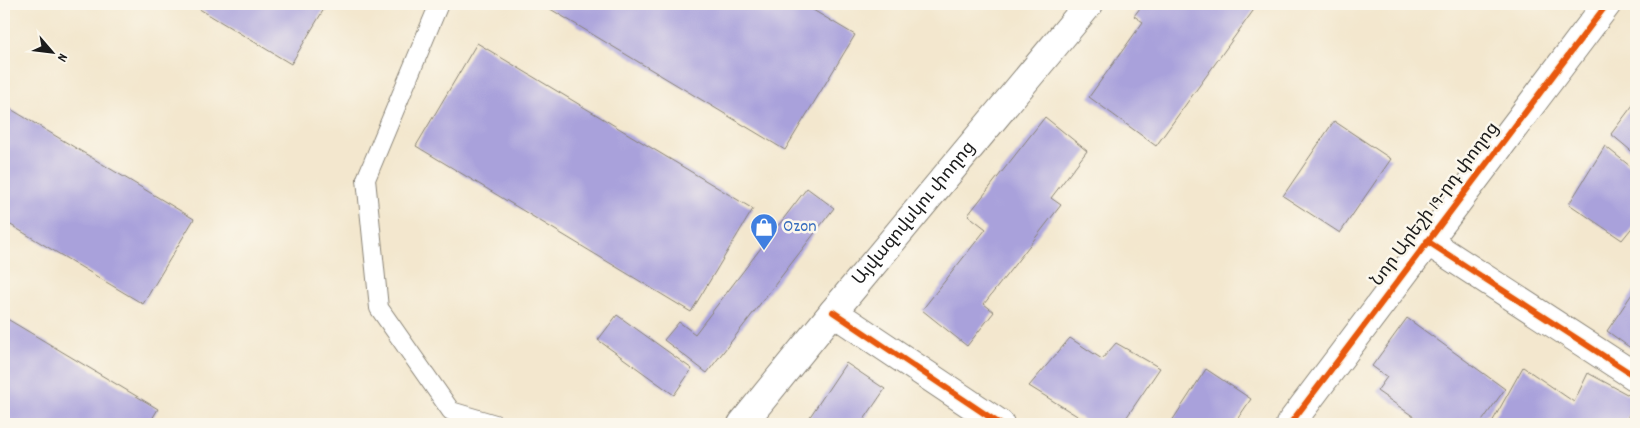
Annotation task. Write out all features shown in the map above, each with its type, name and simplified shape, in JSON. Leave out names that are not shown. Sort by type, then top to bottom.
[{"type":"street","name":"Այվազովսկու փողոց","points":[[742,424],[1089,4]]},
{"type":"street","name":"Նոր Արեշի 19-րդ փողոց","points":[[1290,424],[1607,4]]},
{"type":"street","points":[[1427,241],[1636,377]]},
{"type":"street","points":[[833,312],[1000,424]]},
{"type":"lane","points":[[439,4],[366,178],[379,308],[451,411],[495,424]]},
{"type":"building","points":[[191,4],[327,4],[291,64]]},
{"type":"building","points":[[542,4],[803,4],[855,35],[785,150]]},
{"type":"building","points":[[1143,4],[1258,4],[1156,146],[1089,97],[1143,22],[1134,16]]},
{"type":"building","points":[[477,43],[753,209],[691,312],[416,146]]},
{"type":"building","points":[[1636,101],[1636,155],[1611,134]]},
{"type":"building","points":[[4,105],[194,219],[143,304],[4,221]]},
{"type":"building","points":[[1045,117],[1087,151],[1051,198],[1061,205],[984,304],[994,312],[967,346],[922,310],[986,229],[968,215]]},
{"type":"building","points":[[1334,121],[1391,159],[1340,233],[1283,196]]},
{"type":"building","points":[[1605,146],[1636,171],[1636,225],[1622,240],[1569,204]]},
{"type":"building","points":[[807,188],[834,208],[707,373],[664,340],[679,322],[695,334]]},
{"type":"building","points":[[1636,288],[1636,352],[1607,331]]},
{"type":"building","points":[[617,315],[692,369],[674,395],[598,340]]},
{"type":"building","points":[[4,317],[158,409],[149,424],[4,424]]},
{"type":"building","points":[[1407,318],[1505,389],[1480,424],[1424,424],[1377,391],[1387,377],[1372,366]]},
{"type":"building","points":[[1070,338],[1102,359],[1116,343],[1160,368],[1122,424],[1090,424],[1029,386]]},
{"type":"building","points":[[846,363],[885,389],[861,424],[805,424]]},
{"type":"building","points":[[1523,367],[1574,402],[1588,373],[1636,399],[1636,402],[1624,424],[1491,424]]},
{"type":"building","points":[[1206,369],[1251,399],[1234,424],[1170,424]]},
{"type":"cycle path","points":[[1290,424],[1607,4]]},
{"type":"cycle path","points":[[1427,241],[1636,377]]},
{"type":"cycle path","points":[[833,312],[1000,424]]},
{"type":"place","name":"Ozon","points":[[764,251]]}]
